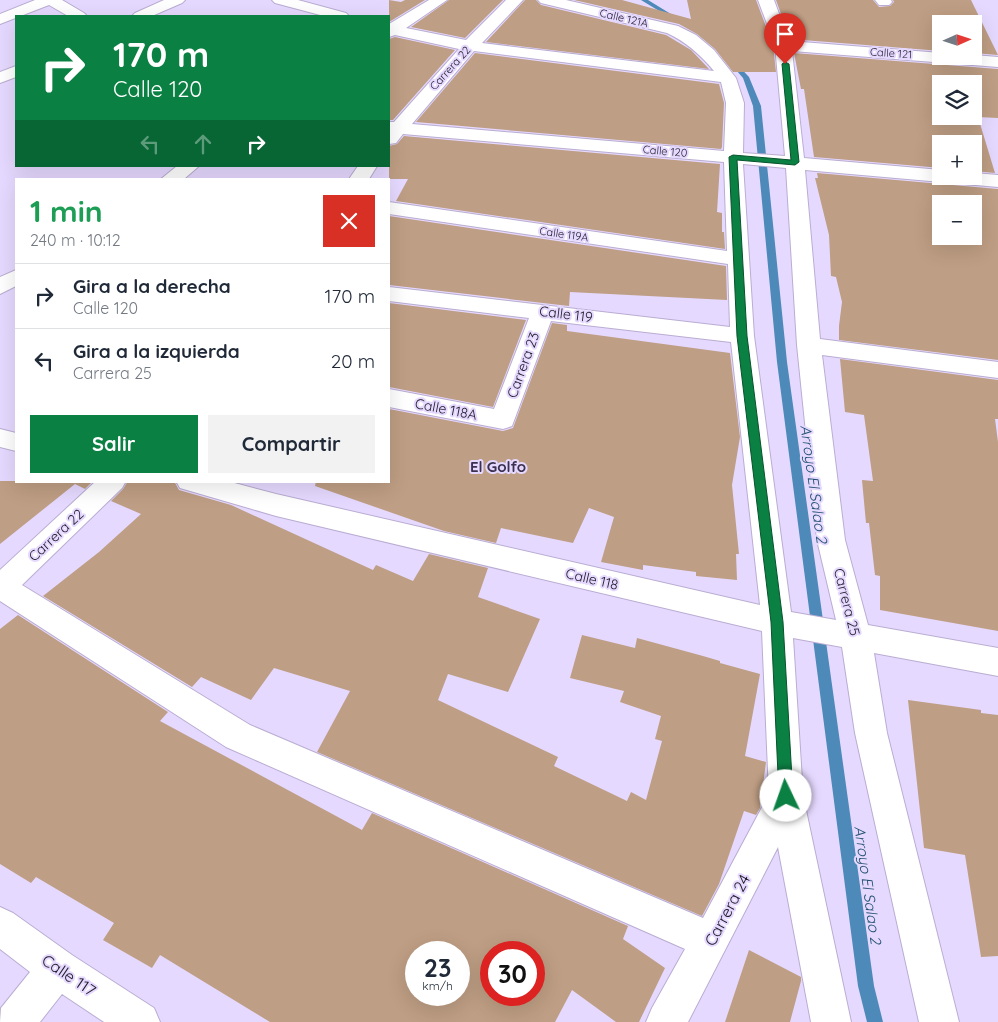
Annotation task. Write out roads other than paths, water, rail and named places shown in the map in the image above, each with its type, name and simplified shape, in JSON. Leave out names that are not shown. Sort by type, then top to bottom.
[{"type":"street","points":[[0,19],[49,0],[78,15]]},
{"type":"street","points":[[142,15],[177,0]]},
{"type":"street","points":[[280,0],[299,2],[338,15]]},
{"type":"street","points":[[390,30],[439,0]]},
{"type":"street","name":"Carrera 22","points":[[391,132],[515,0]]},
{"type":"street","name":"Calle 121A","points":[[546,0],[672,29],[690,38],[708,53],[728,78]]},
{"type":"street","name":"Carrera 25","points":[[766,0],[783,45],[788,162],[831,540],[856,638],[871,733],[939,1022]]},
{"type":"street","points":[[276,15],[299,2]]},
{"type":"street","points":[[390,30],[470,46],[728,78],[735,103],[743,158],[738,259],[742,336],[777,622],[786,796],[831,1022]]},
{"type":"street","name":"Calle 121","points":[[783,45],[998,62]]},
{"type":"street","points":[[0,78],[15,71]]},
{"type":"street","name":"Calle 120","points":[[391,132],[743,158],[932,175]]},
{"type":"street","points":[[172,178],[189,167]]},
{"type":"street","points":[[360,178],[367,167]]},
{"type":"street","points":[[982,179],[998,181]]},
{"type":"street","name":"Calle 119A","points":[[390,208],[738,259]]},
{"type":"street","name":"Calle 119","points":[[390,294],[742,336]]},
{"type":"street","name":"Carrera 23","points":[[503,420],[543,311]]},
{"type":"street","points":[[809,345],[998,370]]},
{"type":"street","name":"Calle 118A","points":[[390,398],[503,420]]},
{"type":"street","points":[[0,438],[15,442]]},
{"type":"street","name":"Carrera 22","points":[[0,587],[110,483]]},
{"type":"street","name":"Calle 118","points":[[196,483],[276,505],[777,622],[856,638],[998,662]]},
{"type":"street","points":[[0,587],[238,736],[711,941]]},
{"type":"street","name":"Carrera 24","points":[[666,1022],[711,941],[786,796]]},
{"type":"street","name":"Calle 117","points":[[0,926],[58,969],[140,1022]]},
{"type":"street","points":[[15,1022],[58,969]]},
{"type":"waterway","name":"Arroyo El Salao 2","points":[[644,0],[676,19]]},
{"type":"waterway","name":"Arroyo El Salao 2","points":[[732,62],[746,77],[757,106],[782,362],[866,986],[875,1022]]},
{"type":"district","name":"El Golfo","points":[[498,466]]}]
